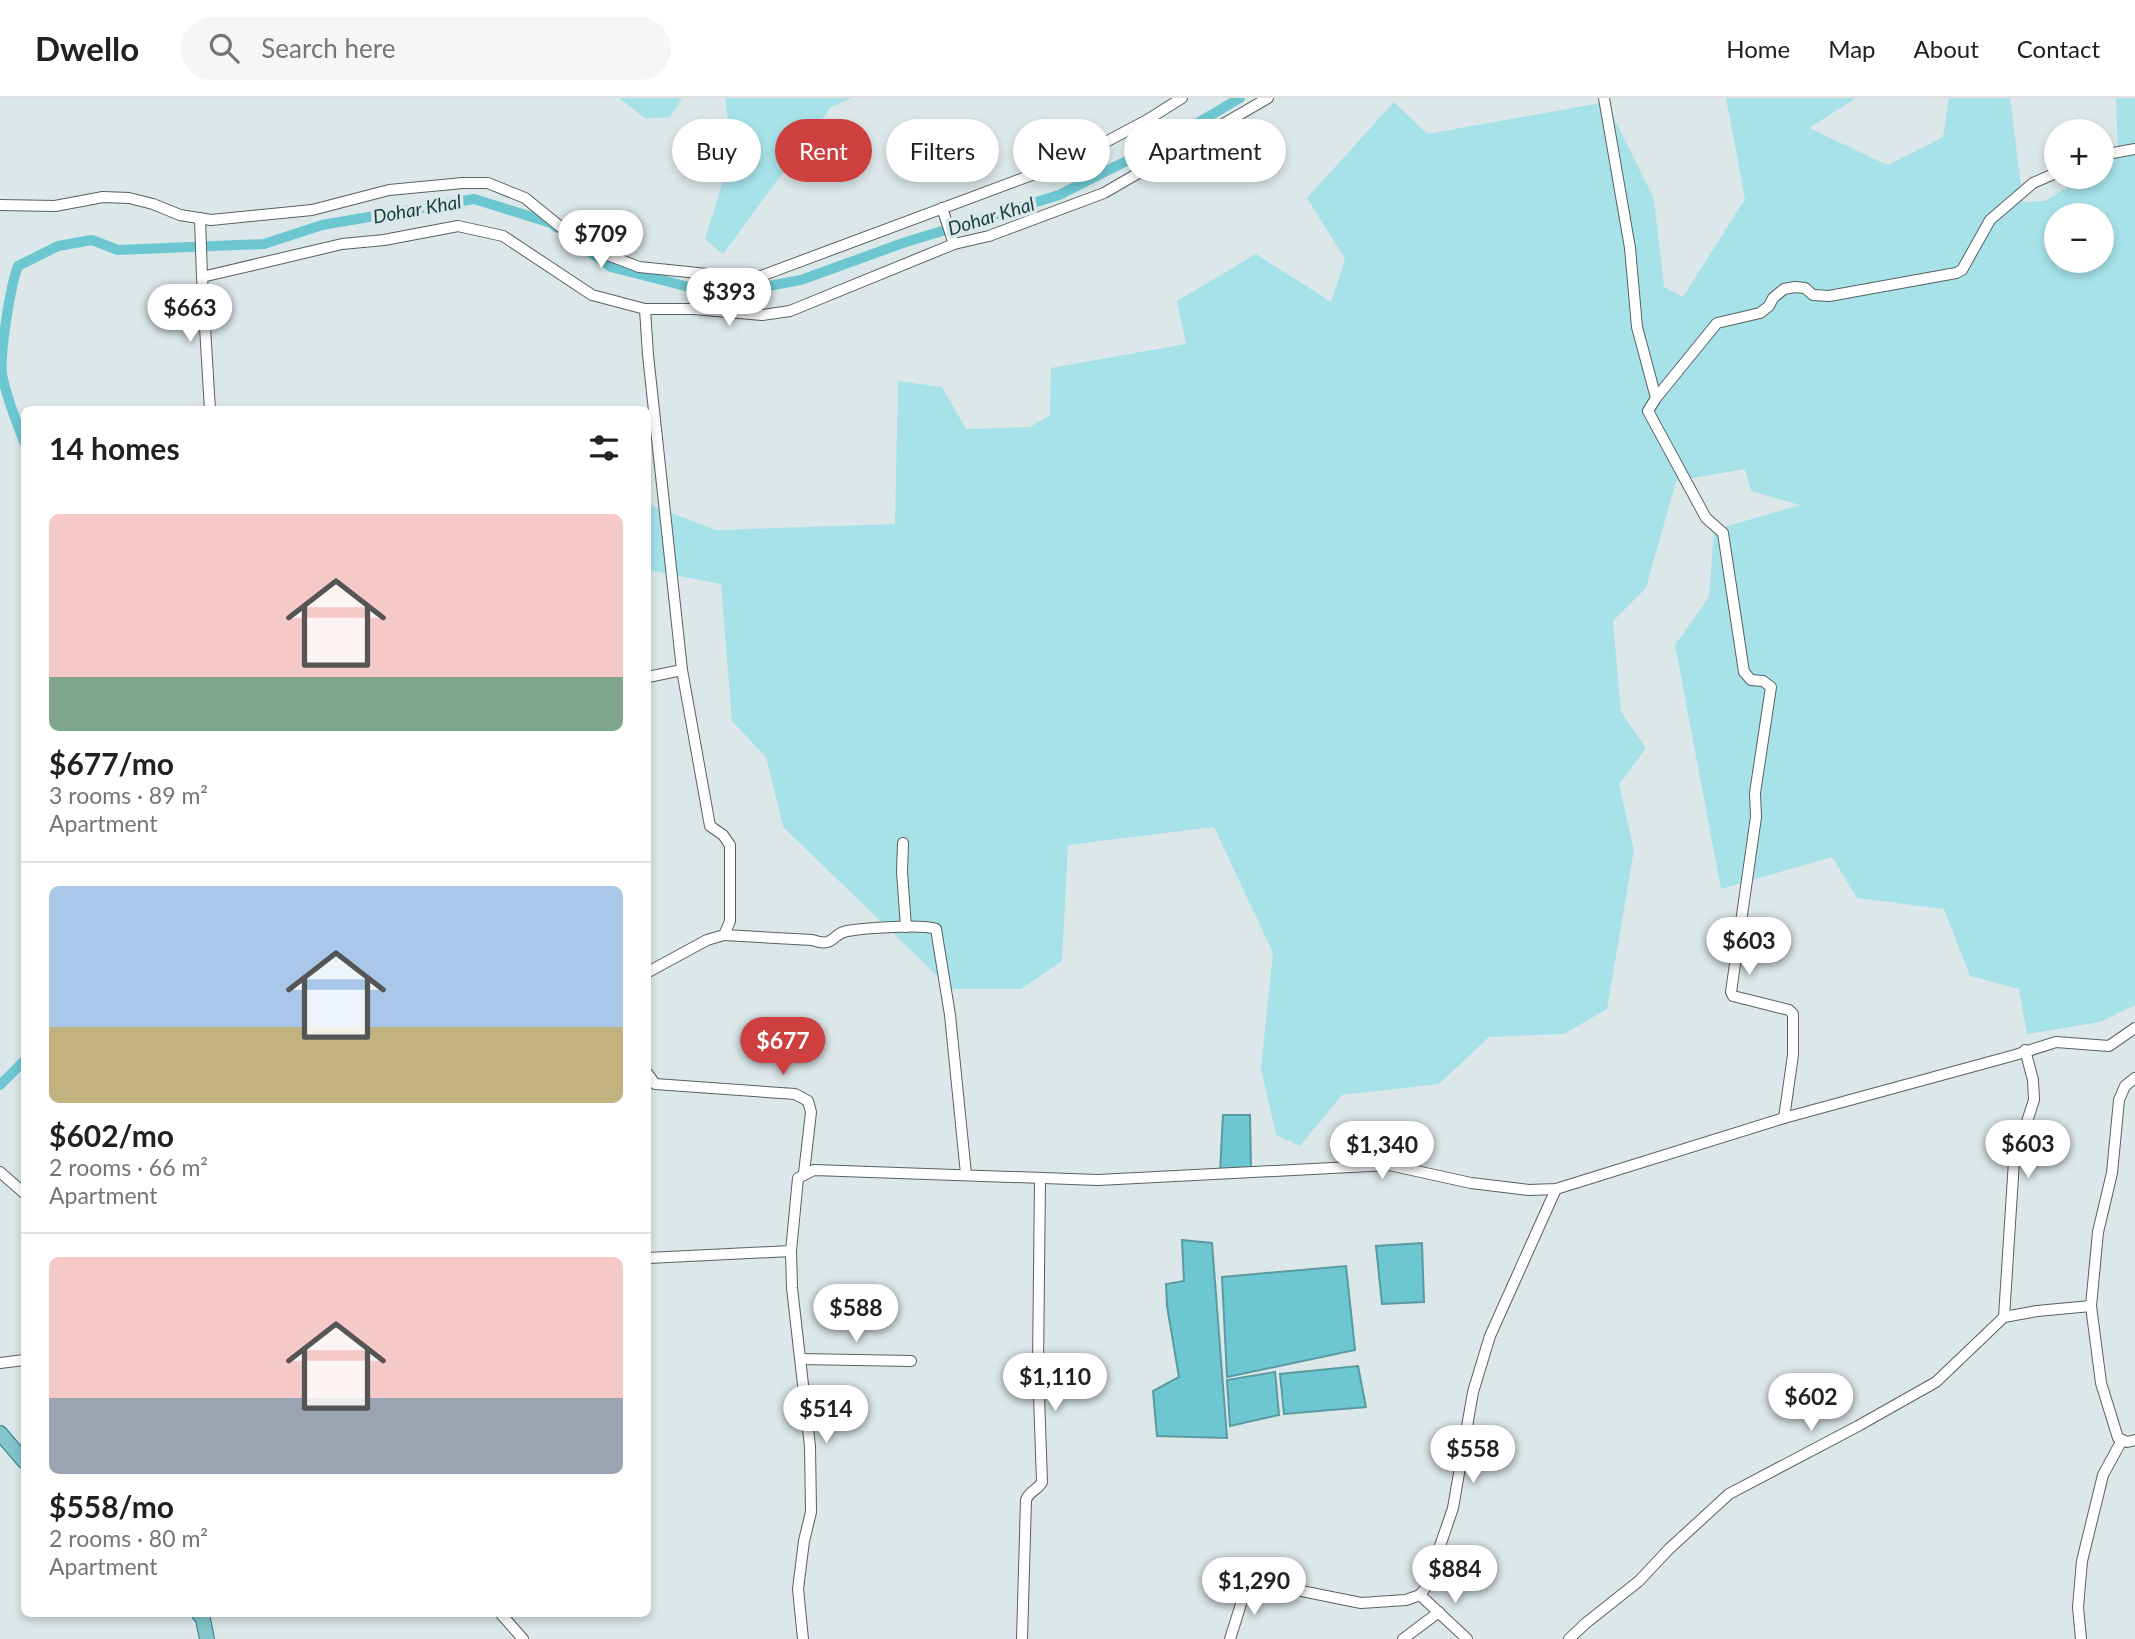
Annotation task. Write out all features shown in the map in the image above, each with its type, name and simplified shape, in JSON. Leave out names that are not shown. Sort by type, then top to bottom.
[{"type":"main road","points":[[0,1433],[21,1458]]},
{"type":"main road","points":[[201,1617],[207,1639]]},
{"type":"street","points":[[0,205],[55,206],[103,197],[129,198],[153,204],[200,224],[312,210],[389,190],[488,183],[525,198],[568,233],[600,253],[639,267],[737,277],[761,276],[944,214],[1072,160],[1182,98]]},
{"type":"street","points":[[202,276],[342,244],[384,240],[458,226],[503,236],[592,295],[645,309],[694,309],[762,315],[790,310],[953,242],[989,236],[1104,193],[1268,98]]},
{"type":"street","points":[[1604,98],[1630,248],[1637,327],[1656,398]]},
{"type":"street","points":[[2114,153],[2135,149]]},
{"type":"street","points":[[1784,1118],[1793,1055],[1793,1014],[1789,1010],[1733,996],[1731,992],[1771,687],[1763,681],[1751,680],[1744,672],[1723,533],[1706,519],[1648,411],[1717,323],[1760,313],[1784,289],[1805,288],[1813,295],[1829,296],[1956,273],[1962,270],[1990,220],[2033,183],[2044,178]]},
{"type":"street","points":[[944,214],[953,242]]},
{"type":"street","points":[[200,224],[210,406]]},
{"type":"street","points":[[645,309],[682,670],[710,826],[723,835],[730,845],[730,921],[724,936]]},
{"type":"street","points":[[651,676],[682,670]]},
{"type":"street","points":[[903,843],[906,928]]},
{"type":"street","points":[[651,970],[707,940],[724,936],[812,940],[824,944],[830,943],[843,932],[933,927],[937,934],[952,1028],[966,1174]]},
{"type":"street","points":[[803,1639],[798,1589],[811,1512],[810,1446],[792,1288],[791,1251],[798,1178],[804,1173],[814,1170],[1098,1180],[1389,1165],[1471,1183],[1556,1189],[1784,1118],[2025,1050],[2056,1042],[2109,1046],[2135,1028]]},
{"type":"street","points":[[2004,1317],[2014,1161],[2034,1100],[2033,1080],[2025,1050]]},
{"type":"street","points":[[651,1078],[655,1084],[795,1094],[807,1101],[811,1112],[804,1173]]},
{"type":"street","points":[[2135,1078],[2119,1100],[2112,1173],[2098,1232],[2091,1306],[2101,1383],[2118,1438],[2127,1442],[2135,1440]]},
{"type":"street","points":[[2122,1093],[2135,1094]]},
{"type":"street","points":[[0,1172],[21,1190]]},
{"type":"street","points":[[1022,1639],[1026,1500],[1028,1494],[1042,1482],[1038,1367],[1040,1179]]},
{"type":"street","points":[[1230,1639],[1247,1585],[1252,1581],[1361,1603],[1406,1600],[1420,1595],[1426,1587],[1453,1508],[1473,1392],[1490,1336],[1556,1189]]},
{"type":"street","points":[[651,1258],[791,1251]]},
{"type":"street","points":[[1569,1639],[1639,1581],[1669,1549],[1729,1494],[1936,1382],[2004,1317],[2091,1306]]},
{"type":"street","points":[[801,1359],[911,1361]]},
{"type":"street","points":[[0,1363],[21,1360]]},
{"type":"street","points":[[2081,1639],[2078,1607],[2082,1561],[2103,1475],[2122,1440]]},
{"type":"street","points":[[1420,1595],[1467,1639]]},
{"type":"street","points":[[1402,1639],[1440,1612]]},
{"type":"street","points":[[504,1617],[523,1639]]},
{"type":"shaded area","points":[[619,98],[682,98],[670,117],[646,119]]},
{"type":"shaded area","points":[[725,98],[852,98],[831,107],[822,119],[775,119],[776,182],[723,254],[705,239],[723,182],[761,182],[761,119],[728,119]]},
{"type":"shaded area","points":[[1726,98],[1856,98],[1809,128],[1887,165],[1943,137],[1949,98],[2010,98],[2023,202],[2045,201],[2064,189],[2114,189],[2114,158],[2118,156],[2116,98],[2135,98],[2135,1005],[2100,1022],[2027,1034],[2019,989],[1970,976],[1944,909],[1857,898],[1832,857],[1721,889],[1675,645],[1709,597],[1714,530],[1800,505],[1751,491],[1745,469],[1676,481],[1646,588],[1613,621],[1621,712],[1646,748],[1619,785],[1634,850],[1607,1009],[1564,1034],[1489,1037],[1439,1084],[1342,1095],[1300,1146],[1276,1135],[1261,1068],[1273,953],[1214,827],[1068,845],[1062,961],[1021,989],[951,989],[783,827],[766,757],[732,721],[721,584],[651,571],[651,505],[716,530],[895,524],[898,381],[942,387],[966,429],[1030,427],[1050,415],[1051,368],[1186,344],[1177,301],[1256,254],[1331,302],[1345,259],[1307,198],[1394,102],[1427,134],[1606,102],[1654,199],[1664,287],[1683,297],[1745,199]]},
{"type":"shaded area","points":[[1223,1115],[1250,1115],[1251,1168],[1220,1172]]},
{"type":"shaded area","points":[[1182,1240],[1212,1243],[1227,1438],[1157,1436],[1153,1391],[1179,1377],[1166,1284],[1184,1281]]},
{"type":"shaded area","points":[[1422,1243],[1424,1302],[1382,1304],[1376,1246]]},
{"type":"shaded area","points":[[1346,1266],[1355,1350],[1227,1377],[1222,1277]]},
{"type":"shaded area","points":[[1358,1366],[1366,1407],[1284,1414],[1280,1374]]},
{"type":"shaded area","points":[[1275,1372],[1279,1415],[1230,1426],[1227,1380]]},
{"type":"waterway","name":"Dohar Khal","points":[[580,245],[611,267],[720,295],[801,280],[903,243],[1059,195],[1172,138],[1240,98]]},
{"type":"waterway","name":"Dohar Khal","points":[[21,434],[2,374],[9,304],[18,266],[58,246],[92,240],[118,250],[264,244],[322,225],[474,199],[551,223],[557,228]]},
{"type":"waterway","name":"Dohar Khal","points":[[0,1085],[21,1064]]}]
